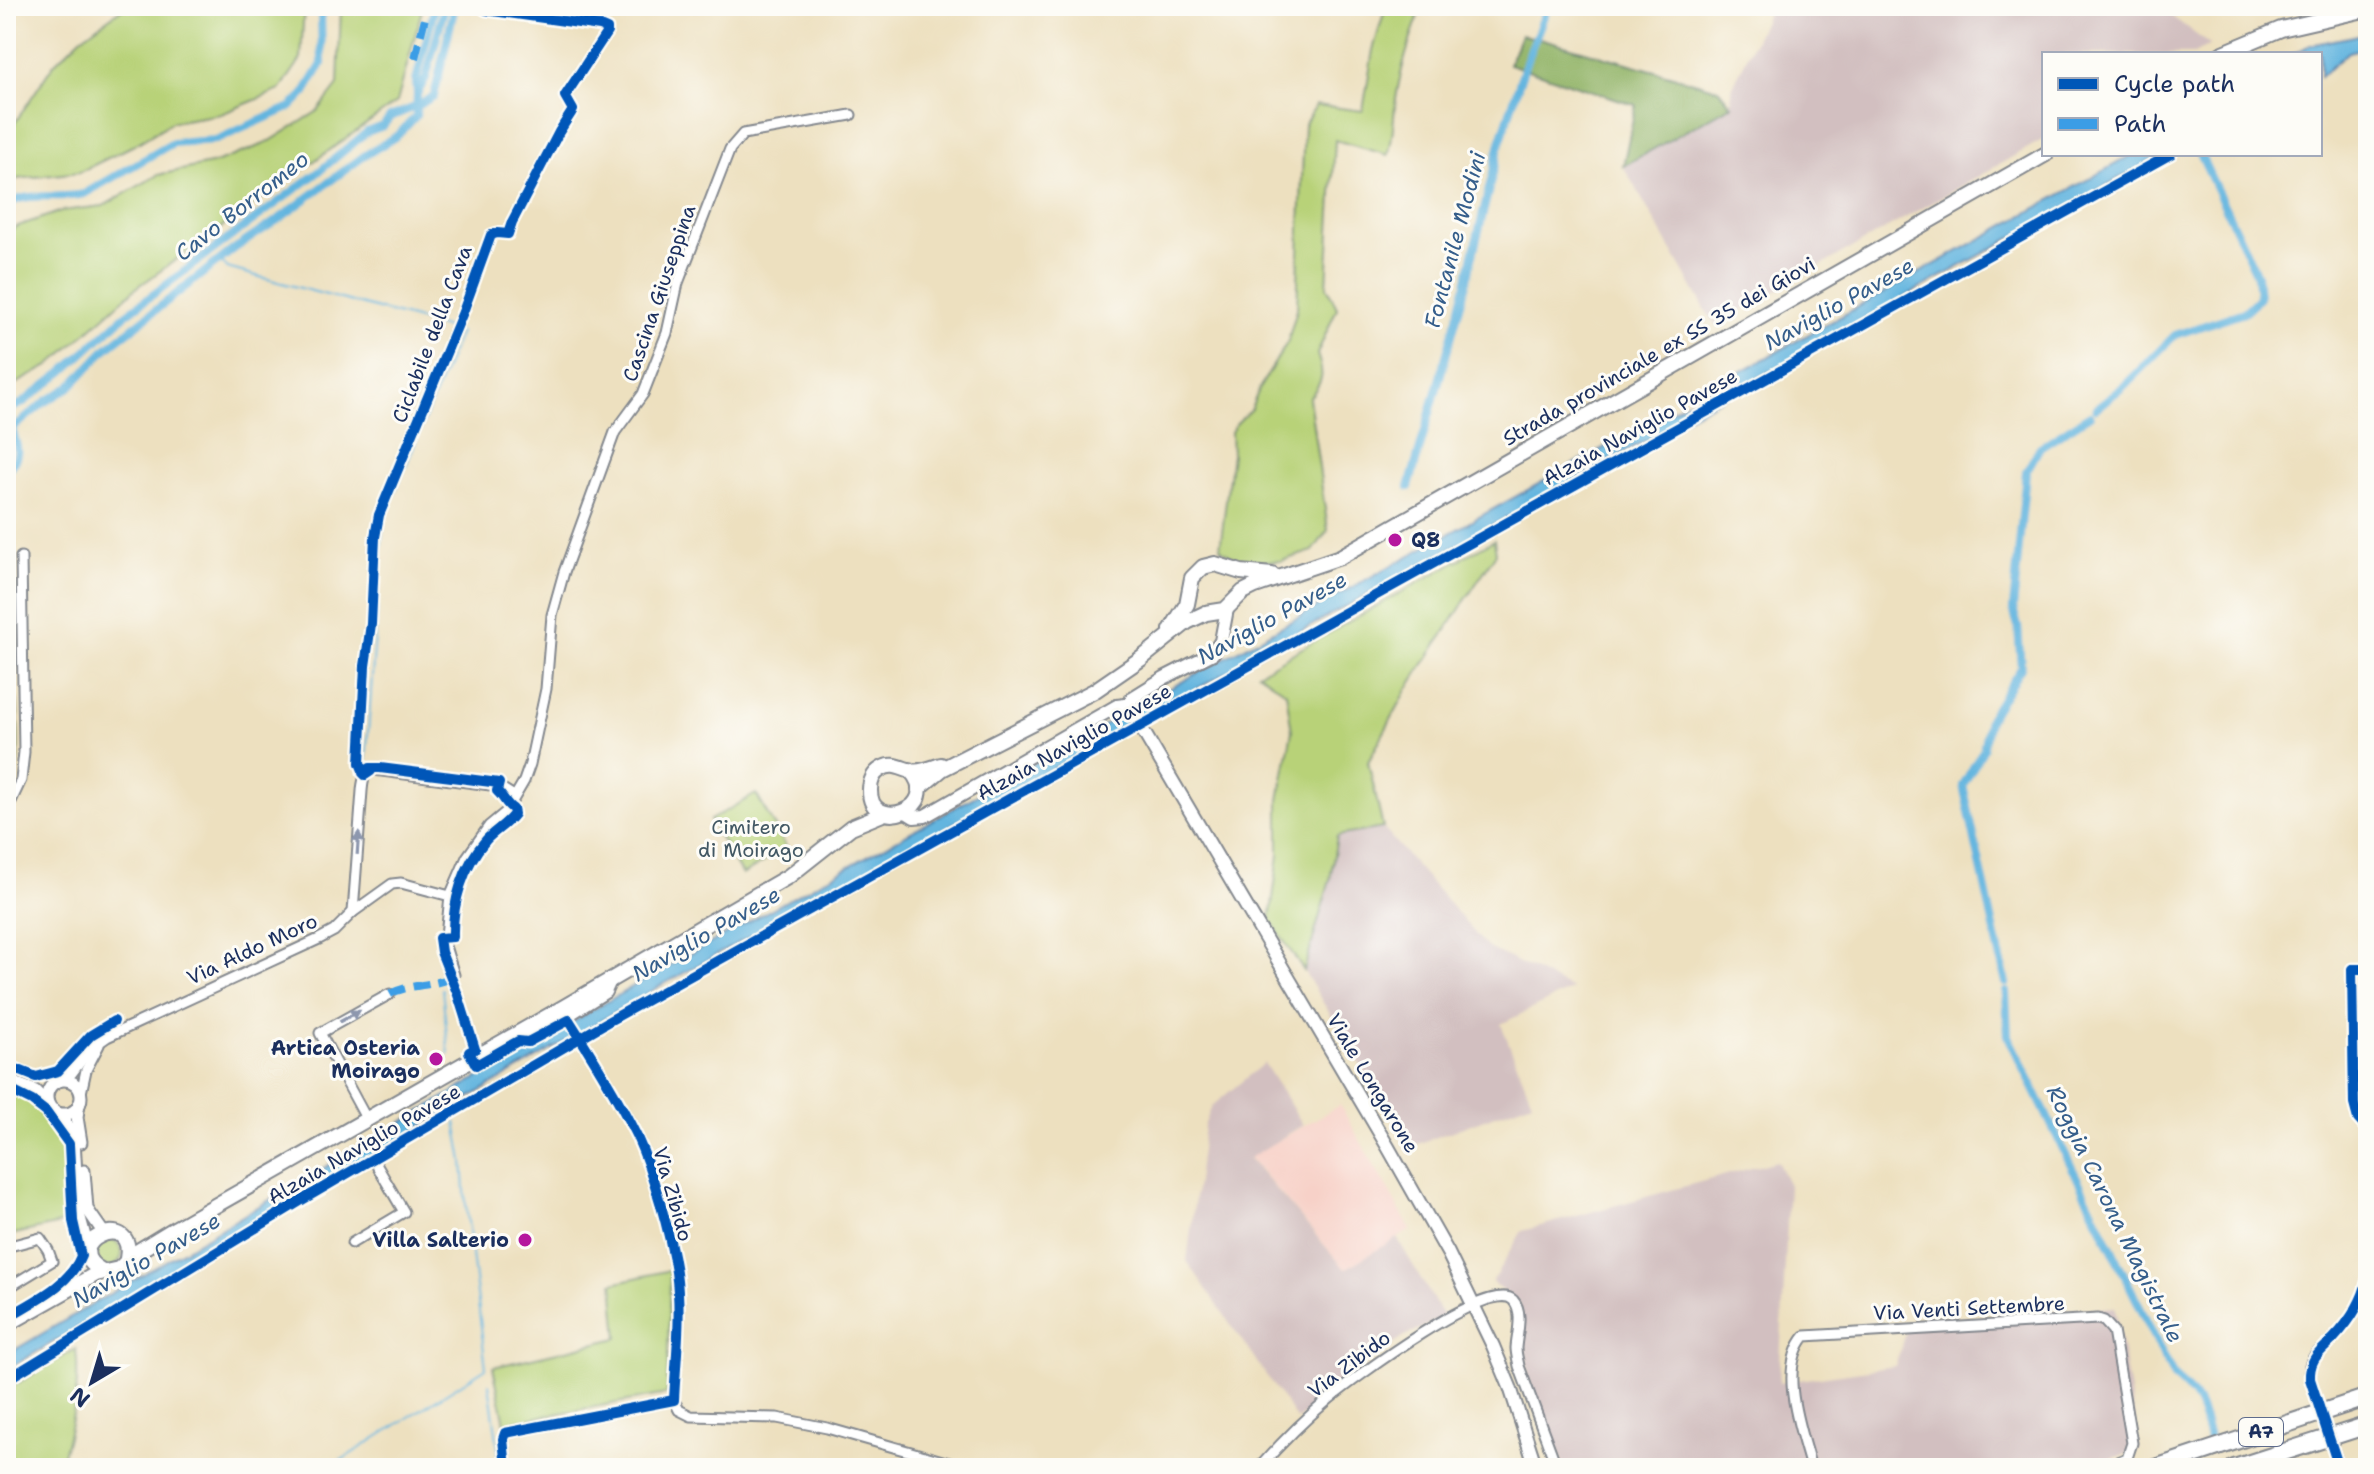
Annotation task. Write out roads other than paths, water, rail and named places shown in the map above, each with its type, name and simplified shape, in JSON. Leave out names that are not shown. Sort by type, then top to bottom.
[{"type":"highway","name":"A7","points":[[2155,1468],[2368,1397]]},
{"type":"highway","name":"A7","points":[[2234,1468],[2368,1425]]},
{"type":"main road","points":[[2226,52],[2281,29],[2368,9]]},
{"type":"main road","name":"Strada provinciale ex SS 35 dei Giovi","points":[[906,812],[916,802],[919,788],[942,769],[1094,691],[1187,622],[1231,605],[1250,588],[1340,557],[2042,156]]},
{"type":"main road","name":"Strada provinciale ex SS 35 dei Giovi","points":[[1161,642],[1183,612],[1189,599],[1192,578],[1201,568],[1210,565],[1257,575],[1288,574]]},
{"type":"main road","points":[[88,1252],[93,1265],[102,1271],[119,1269],[127,1259],[176,1228],[789,876],[851,827],[870,796],[885,813],[894,815],[906,812],[914,817],[925,816],[1117,706],[1121,704],[1130,709],[1132,698],[1209,656],[1216,649],[1238,591],[1237,579],[1222,566]]},
{"type":"main road","points":[[1190,589],[1195,604],[1210,613]]},
{"type":"main road","name":"Viale Longarone","points":[[1130,709],[1442,1241],[1474,1304],[1510,1387],[1536,1468]]},
{"type":"main road","name":"Strada provinciale ex SS 35 dei Giovi","points":[[870,796],[872,778],[881,769],[893,765],[919,771],[960,759]]},
{"type":"main road","points":[[910,770],[919,788]]},
{"type":"main road","points":[[851,827],[885,813]]},
{"type":"main road","points":[[63,1291],[82,1269],[92,1240],[103,1232],[122,1237],[145,1236],[176,1228]]},
{"type":"main road","points":[[122,1237],[128,1248],[127,1259]]},
{"type":"main road","points":[[6,1325],[102,1271]]},
{"type":"street","name":"Cascina Giuseppina","points":[[454,975],[445,946],[450,896],[476,843],[489,826],[506,812],[524,781],[546,689],[552,615],[578,529],[615,432],[643,394],[667,333],[678,283],[730,149],[743,134],[851,115]]},
{"type":"street","points":[[6,812],[21,780],[24,752],[21,557]]},
{"type":"street","points":[[353,912],[363,779],[369,772],[374,770],[498,786],[514,796]]},
{"type":"street","name":"Via Aldo Moro","points":[[57,1081],[72,1073],[90,1049],[107,1037],[334,931],[384,888],[401,883],[450,896]]},
{"type":"street","points":[[522,1031],[535,1034],[564,1019],[569,1020],[571,1015],[606,993],[612,980]]},
{"type":"street","points":[[367,1120],[320,1033],[390,994]]},
{"type":"street","name":"Via Zibido","points":[[569,1020],[638,1140],[665,1225],[676,1272],[678,1297],[674,1400],[679,1410],[691,1416],[777,1418],[827,1428],[967,1468]]},
{"type":"street","points":[[103,1232],[91,1218],[86,1205],[77,1117],[81,1083],[90,1062],[107,1037]]},
{"type":"street","name":"Alzaia Naviglio Pavese","points":[[302,1200],[580,1038]]},
{"type":"street","points":[[6,1080],[38,1093],[67,1125],[74,1139],[78,1210],[88,1252]]},
{"type":"street","points":[[51,1107],[47,1093],[57,1081]]},
{"type":"street","points":[[25,1087],[57,1081],[72,1082],[80,1099],[75,1110],[67,1114],[51,1107]]},
{"type":"street","points":[[352,1243],[404,1212],[373,1159]]},
{"type":"street","points":[[6,1247],[40,1238],[52,1261],[6,1289]]},
{"type":"street","points":[[2338,1463],[2312,1385],[2310,1370],[2319,1350],[2334,1339],[2353,1314],[2364,1294],[2368,1278]]},
{"type":"street","points":[[1474,1304],[1500,1295],[1510,1297],[1516,1304],[1519,1315],[1516,1351],[1519,1366],[1557,1468]]},
{"type":"street","name":"Via Zibido","points":[[1259,1468],[1307,1418],[1357,1377],[1421,1334],[1474,1304]]},
{"type":"street","name":"Via Venti Settembre","points":[[1811,1468],[1792,1396],[1792,1373],[1800,1342],[1805,1336],[2098,1319],[2113,1331],[2132,1443],[2127,1458],[2103,1468]]},
{"type":"water","points":[[2368,33],[2368,47],[2348,52],[2322,75],[2322,52],[2298,52],[2310,45]]},
{"type":"water","points":[[2130,156],[2159,156],[655,989],[6,1370],[6,1355],[649,977]]},
{"type":"waterway","points":[[6,205],[24,198],[84,194],[173,143],[216,140],[291,107],[304,94],[322,64],[321,6]]},
{"type":"waterway","points":[[417,93],[416,81],[435,6]]},
{"type":"waterway","points":[[6,473],[17,452],[12,429],[71,386],[107,348],[234,249],[398,135],[416,116],[417,94],[426,78],[445,6]]},
{"type":"waterway","name":"Cavo Borromeo","points":[[6,411],[21,404],[63,372],[124,316],[316,174],[367,132],[434,96],[455,6]]},
{"type":"waterway","name":"Fontanile Modini","points":[[1409,487],[1463,296],[1500,143],[1548,6]]},
{"type":"waterway","name":"Roggia Carona Magistrale","points":[[2096,408],[2123,387],[2175,335],[2244,312],[2259,298],[2257,275],[2201,156]]},
{"type":"waterway","points":[[220,259],[227,268],[448,328]]},
{"type":"waterway","points":[[366,761],[383,522],[460,332]]},
{"type":"waterway","name":"Roggia Carona Magistrale","points":[[2006,983],[1963,785],[1983,750],[1989,719],[2021,668],[2018,626],[2013,609],[2026,472],[2040,447],[2090,415]]},
{"type":"waterway","points":[[442,989],[449,1055]]},
{"type":"waterway","name":"Roggia Carona Magistrale","points":[[2006,992],[2008,1036],[2174,1377],[2199,1406],[2210,1442]]},
{"type":"waterway","points":[[329,1468],[486,1368],[456,1122]]},
{"type":"waterway","points":[[489,1384],[501,1468]]},
{"type":"place","name":"Q8","points":[[1395,540]]},
{"type":"place","name":"Artica Osteria Moirago","points":[[436,1059]]},
{"type":"place","name":"Villa Salterio","points":[[525,1240]]},
{"type":"water label","name":"Naviglio Pavese","points":[[1839,304]]},
{"type":"water label","name":"Naviglio Pavese","points":[[1272,618]]},
{"type":"water label","name":"Naviglio Pavese","points":[[706,934]]},
{"type":"water label","name":"Naviglio Pavese","points":[[146,1260]]},
{"type":"park label","name":"Cimitero di Moirago","points":[[751,838]]}]
